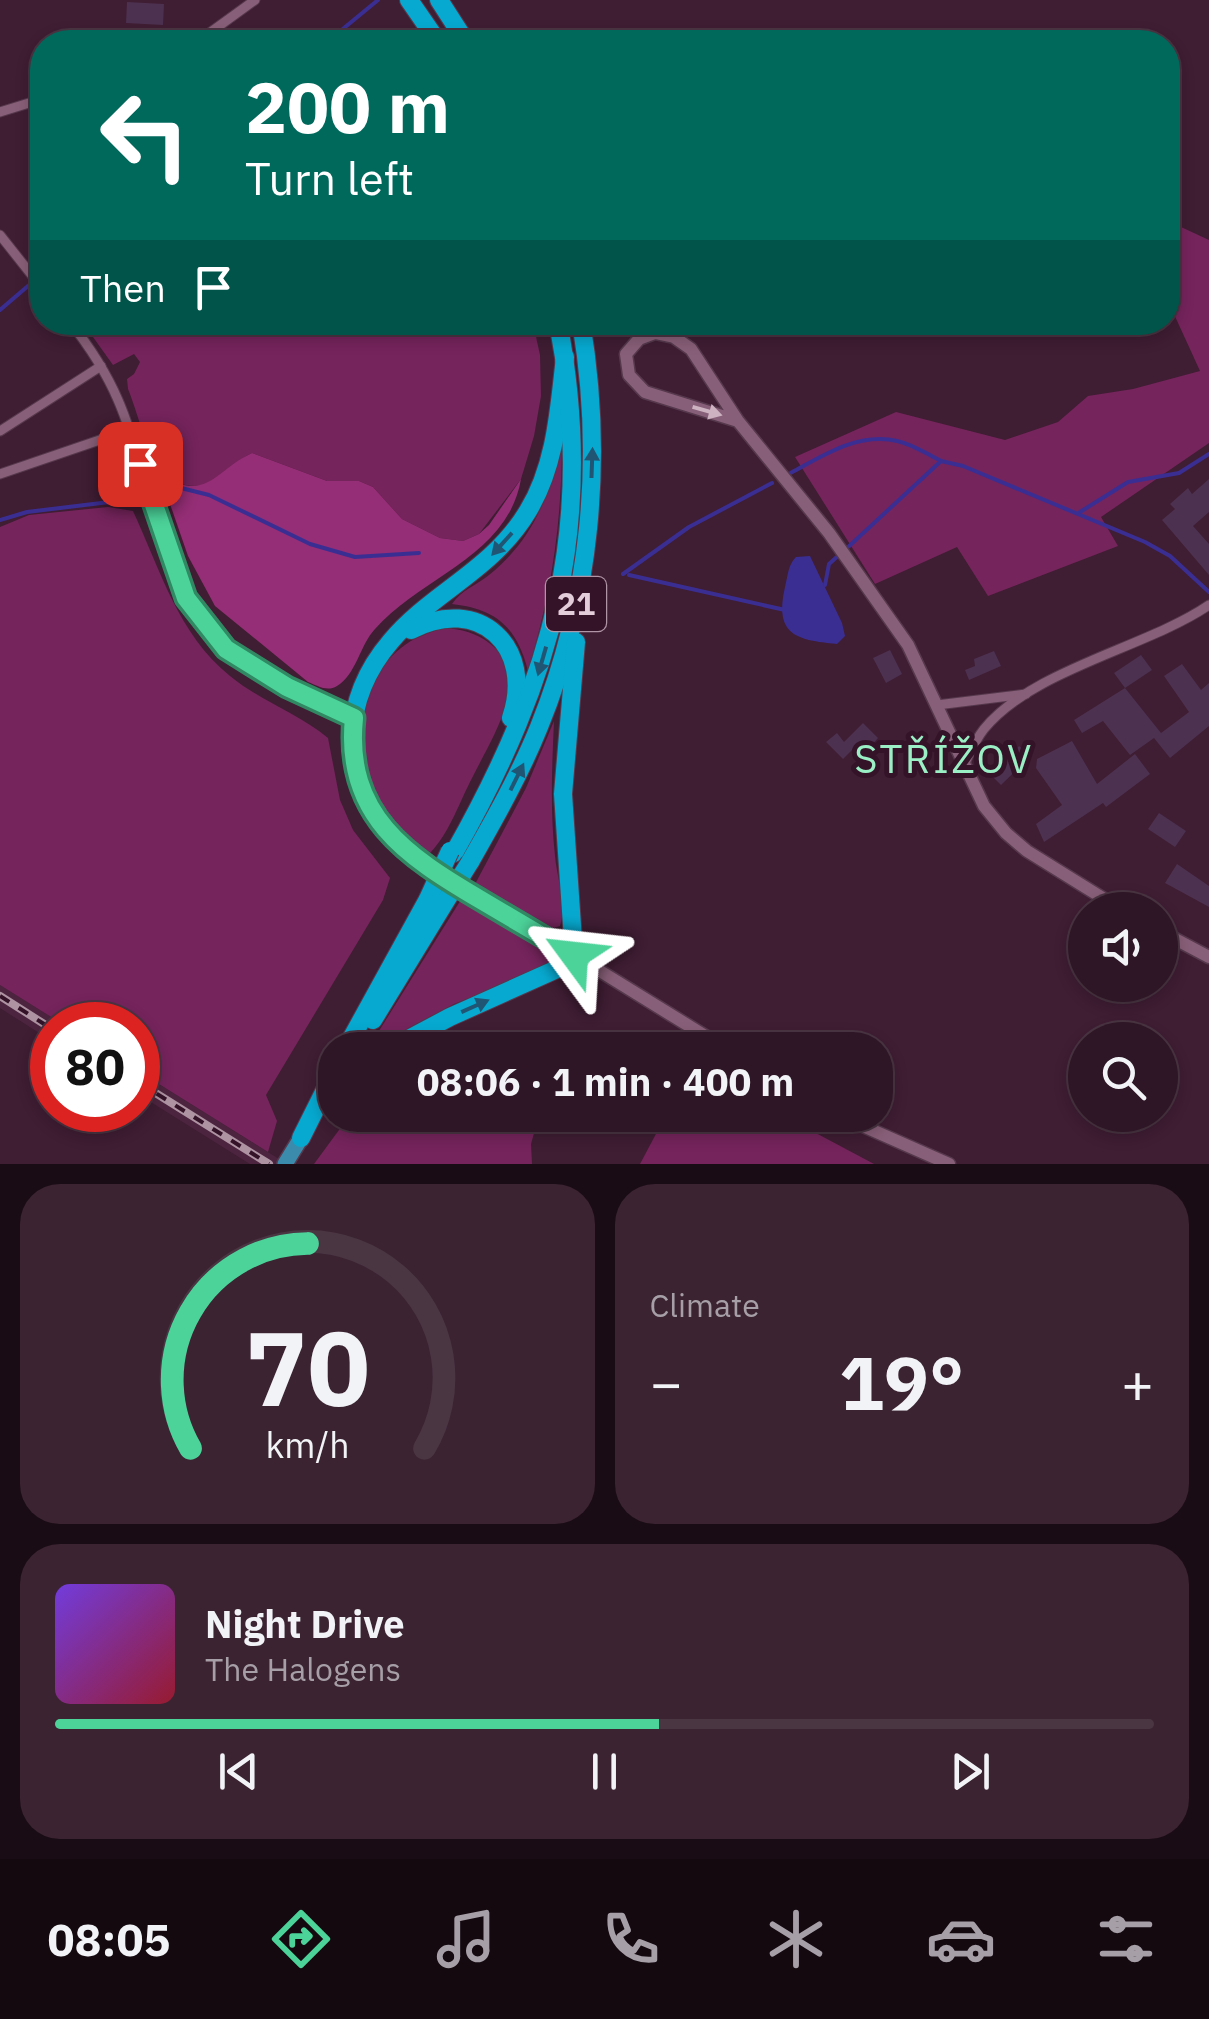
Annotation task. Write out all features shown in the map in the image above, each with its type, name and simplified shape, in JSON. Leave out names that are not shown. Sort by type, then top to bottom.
[{"type":"highway","points":[[410,0],[430,30]]},
{"type":"highway","points":[[440,0],[458,30]]},
{"type":"highway","name":"21","points":[[364,1032],[435,903],[533,692],[564,572],[572,508],[573,441],[560,335]]},
{"type":"highway","name":"21","points":[[458,855],[520,771],[540,726],[565,649],[582,578],[593,439],[582,335]]},
{"type":"highway","name":"21","points":[[377,661],[404,628],[481,566],[527,513],[545,476],[553,444],[564,357]]},
{"type":"highway","points":[[574,955],[563,794],[582,578]]},
{"type":"highway","name":"21","points":[[377,661],[409,631],[442,618],[483,625],[512,654],[518,677],[516,704],[458,855]]},
{"type":"highway","points":[[377,661],[362,688],[354,718],[354,760],[362,790],[382,826],[422,864],[574,955]]},
{"type":"highway","name":"21","points":[[356,1032],[435,903]]},
{"type":"highway","points":[[422,1032],[558,969],[574,955]]},
{"type":"highway","points":[[300,1140],[318,1104]]},
{"type":"highway","points":[[300,1140],[318,1110]]},
{"type":"highway","points":[[300,1140],[318,1117]]},
{"type":"main road","points":[[285,1164],[300,1140]]},
{"type":"street","points":[[214,30],[255,0]]},
{"type":"street","points":[[0,112],[30,103]]},
{"type":"street","points":[[0,235],[30,273]]},
{"type":"street","points":[[81,335],[119,401],[186,598],[226,649],[287,687],[354,718]]},
{"type":"street","points":[[649,335],[639,339],[626,354],[629,376],[644,392],[738,420]]},
{"type":"street","points":[[664,335],[674,337],[691,350],[738,420],[829,533],[908,646],[984,806],[1006,833],[1090,892]]},
{"type":"street","points":[[0,431],[100,366]]},
{"type":"street","points":[[0,474],[129,430]]},
{"type":"street","points":[[964,764],[989,724],[1028,694],[1209,605]]},
{"type":"street","points":[[938,705],[1028,694]]},
{"type":"street","points":[[1178,941],[1209,957]]},
{"type":"street","points":[[574,955],[699,1032]]},
{"type":"street","points":[[877,1132],[949,1164]]},
{"type":"shaded area","points":[[1180,227],[1209,240],[1209,443],[1101,517],[1118,546],[988,596],[957,547],[875,584],[795,457],[896,412],[1005,440],[1058,422],[1088,396],[1200,371],[1180,327]]},
{"type":"shaded area","points":[[92,335],[536,335],[541,396],[521,479],[479,534],[463,541],[440,538],[402,519],[373,487],[359,481],[327,481],[252,453],[207,484],[172,482],[162,476],[153,461],[128,389],[127,379],[140,362],[134,354],[113,365]]},
{"type":"shaded area","points":[[562,449],[553,561],[528,671],[518,643],[503,623],[481,611],[452,604],[504,561],[527,533]]},
{"type":"shaded area","points":[[252,453],[327,481],[359,481],[373,487],[402,519],[440,538],[463,541],[489,525],[521,479],[513,505],[499,527],[461,563],[394,610],[375,629],[343,681],[326,688],[308,682],[215,606],[188,556],[160,475],[176,483],[200,485]]},
{"type":"shaded area","points":[[108,507],[133,511],[172,600],[212,659],[241,685],[328,738],[340,800],[353,830],[390,878],[383,900],[266,1095],[277,1121],[268,1152],[160,1085],[160,1002],[30,1004],[0,985],[0,527],[29,515]]},
{"type":"shaded area","points":[[810,556],[842,623],[845,636],[837,644],[800,637],[786,625],[783,616],[791,563],[796,557]]},
{"type":"shaded area","points":[[443,628],[473,634],[496,649],[504,659],[510,687],[490,743],[446,831],[427,856],[392,824],[376,800],[363,754],[362,730],[365,707],[384,665],[411,641]]},
{"type":"shaded area","points":[[554,721],[552,822],[562,909],[560,926],[549,929],[474,886],[526,788]]},
{"type":"shaded area","points":[[462,898],[548,949],[549,963],[542,969],[454,1004],[401,1032],[378,1032]]},
{"type":"shaded area","points":[[0,985],[30,1004],[30,1027],[0,1008]]},
{"type":"shaded area","points":[[160,1085],[287,1164],[250,1164],[160,1108]]},
{"type":"shaded area","points":[[338,1132],[534,1132],[532,1164],[314,1164]]},
{"type":"shaded area","points":[[657,1132],[814,1132],[874,1164],[640,1164]]},
{"type":"building","points":[[127,2],[164,4],[163,25],[126,23]]},
{"type":"building","points":[[1209,479],[1209,512],[1193,526],[1209,544],[1209,575],[1162,520],[1175,509],[1170,504],[1188,488],[1192,494]]},
{"type":"building","points":[[890,650],[902,674],[886,683],[873,658]]},
{"type":"building","points":[[994,651],[1001,666],[969,680],[965,670],[975,666],[974,659]]},
{"type":"building","points":[[1141,655],[1152,670],[1125,688],[1114,673]]},
{"type":"building","points":[[1182,664],[1201,690],[1209,683],[1209,726],[1170,758],[1154,738],[1130,755],[1103,721],[1082,733],[1074,720],[1125,688],[1161,733],[1189,712],[1164,676]]},
{"type":"building","points":[[863,723],[878,738],[870,747],[863,749],[858,744],[843,759],[826,742],[837,733],[844,742]]},
{"type":"building","points":[[1072,741],[1097,784],[1135,754],[1150,774],[1106,807],[1103,803],[1044,842],[1036,824],[1062,805],[1036,768],[1037,759]]},
{"type":"building","points":[[1019,746],[1031,756],[1001,785],[987,771],[1001,757],[1005,761]]},
{"type":"building","points":[[1159,813],[1186,831],[1175,847],[1148,829]]},
{"type":"building","points":[[1177,864],[1209,886],[1209,907],[1165,883]]},
{"type":"waterway","points":[[342,30],[378,0]]},
{"type":"waterway","points":[[0,310],[30,284]]},
{"type":"waterway","points":[[789,474],[841,447],[868,440],[903,442],[941,461]]},
{"type":"waterway","points":[[1080,512],[1128,482],[1179,473],[1209,454]]},
{"type":"waterway","points":[[846,549],[941,461],[963,466],[1145,542],[1170,556],[1209,592]]},
{"type":"waterway","points":[[623,574],[689,527],[772,483]]},
{"type":"waterway","points":[[0,520],[27,512],[126,500],[177,487],[209,495],[310,544],[355,557],[419,553]]},
{"type":"waterway","points":[[825,585],[829,564],[839,555]]},
{"type":"waterway","points":[[629,575],[785,610]]},
{"type":"railway","points":[[0,996],[30,1015]]},
{"type":"railway","points":[[160,1096],[269,1164]]},
{"type":"district","name":"STŘÍŽOV","points":[[944,759]]},
{"type":"route","points":[[140,464],[186,598],[226,649],[287,687],[354,718],[352,746],[357,775],[382,826],[422,864],[574,955]]}]
